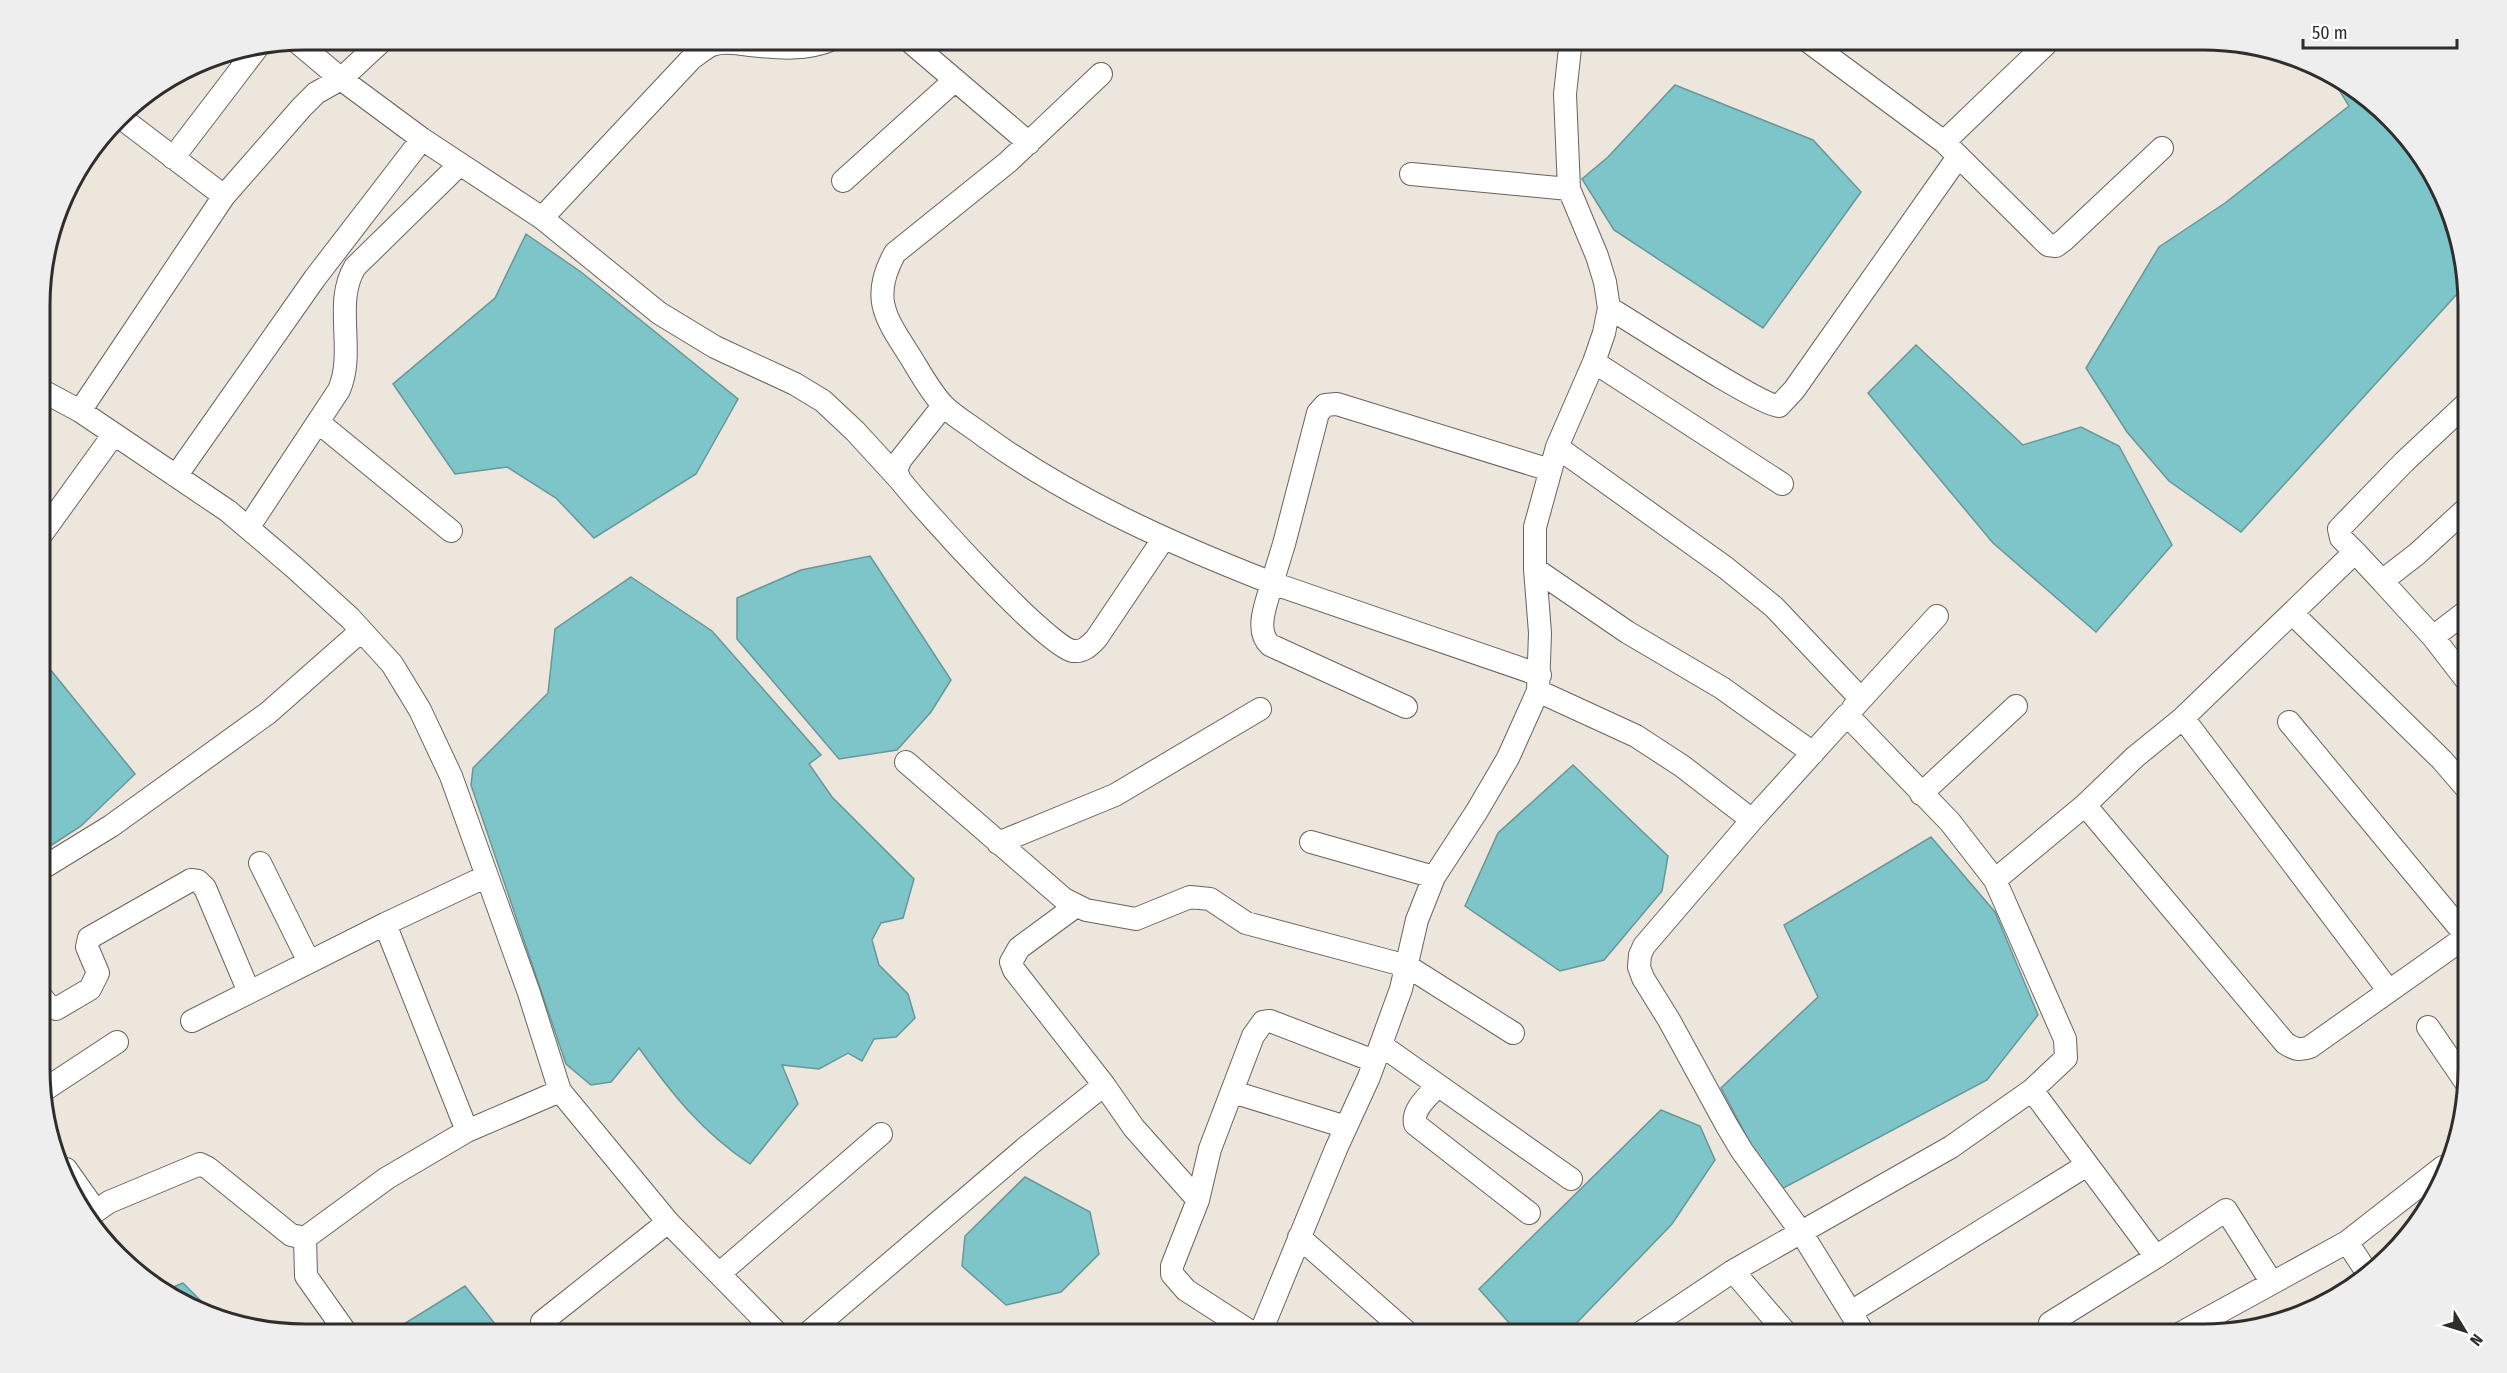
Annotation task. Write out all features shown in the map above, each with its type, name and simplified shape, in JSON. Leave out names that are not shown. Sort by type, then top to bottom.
[{"type":"street","points":[[307,50],[341,79],[422,139],[542,218],[659,313],[715,347],[795,384],[823,401],[855,431],[977,566],[1037,626],[1063,647],[1073,651],[1085,650],[1096,639],[1164,538]]},
{"type":"street","points":[[80,411],[224,196],[316,93],[341,79],[372,50]]},
{"type":"street","points":[[542,218],[692,58],[703,50]]},
{"type":"street","points":[[920,50],[1029,144]]},
{"type":"street","points":[[1264,1324],[1299,1237],[1369,1077],[1407,966],[1417,920],[1434,877],[1508,758],[1539,683],[1540,633],[1534,527],[1557,447],[1594,362],[1604,333],[1609,308],[1605,282],[1597,256],[1569,189],[1565,94],[1570,50]]},
{"type":"street","points":[[1819,50],[1951,150],[2048,245],[2056,246],[2162,148]]},
{"type":"street","points":[[1609,308],[1771,406],[1779,406],[1794,390],[1951,150],[2037,50]]},
{"type":"street","points":[[173,158],[252,55]]},
{"type":"street","points":[[1101,74],[1029,144],[895,253],[888,266],[882,301],[887,321],[944,406],[1038,473],[1164,538],[1272,583],[1539,683],[1636,736],[1682,766],[1752,820]]},
{"type":"street","points":[[843,181],[955,80]]},
{"type":"street","points":[[126,122],[224,196]]},
{"type":"street","points":[[176,476],[315,278],[422,139]]},
{"type":"street","points":[[248,528],[345,377],[348,278],[355,267],[459,165]]},
{"type":"street","points":[[1411,174],[1569,189]]},
{"type":"street","points":[[1594,362],[1782,484]]},
{"type":"street","points":[[50,395],[80,411],[228,511],[295,568],[361,630],[392,664],[420,710],[451,776],[530,993],[560,1092],[668,1222],[768,1324]]},
{"type":"street","points":[[1406,706],[1270,645],[1263,634],[1262,623],[1318,413],[1324,405],[1337,404],[1550,470]]},
{"type":"street","points":[[900,480],[896,470],[901,459],[944,406]]},
{"type":"street","points":[[2458,411],[2404,462],[2339,529],[2341,538],[2433,637],[2458,668]]},
{"type":"street","points":[[318,422],[451,531]]},
{"type":"street","points":[[50,523],[114,434]]},
{"type":"street","points":[[1557,447],[1726,568],[1774,607],[1921,794],[1950,822],[1995,880],[2065,1038],[2066,1058],[2032,1090],[1951,1147],[1733,1271],[1654,1324]]},
{"type":"street","points":[[2382,581],[2417,554],[2458,516]]},
{"type":"street","points":[[1995,880],[2085,805],[2135,758],[2183,718],[2259,642],[2293,614],[2355,552]]},
{"type":"street","points":[[1535,569],[1627,632],[1722,688],[1813,753]]},
{"type":"street","points":[[2293,614],[2458,778]]},
{"type":"street","points":[[1858,1324],[1802,1232],[1742,1151],[1643,978],[1639,967],[1640,956],[1644,946],[1752,820],[1936,616]]},
{"type":"street","points":[[2433,637],[2458,618]]},
{"type":"street","points":[[50,863],[111,826],[268,713],[361,630]]},
{"type":"street","points":[[1921,794],[2016,706]]},
{"type":"street","points":[[998,843],[1115,795],[1260,710]]},
{"type":"street","points":[[2183,718],[2389,991]]},
{"type":"street","points":[[2289,722],[2458,926]]},
{"type":"street","points":[[906,762],[1064,900],[1076,906],[1116,917],[1136,919],[1190,897],[1201,897],[1220,904],[1246,923],[1407,966],[1513,1032]]},
{"type":"street","points":[[2085,805],[2285,1043],[2302,1050],[2310,1047],[2458,943]]},
{"type":"street","points":[[1311,842],[1434,877]]},
{"type":"street","points":[[260,863],[309,962]]},
{"type":"street","points":[[192,1021],[385,924],[487,876]]},
{"type":"street","points":[[50,1006],[56,1009],[90,989],[95,982],[98,973],[87,947],[89,938],[191,880],[198,881],[205,888],[249,992]]},
{"type":"street","points":[[1076,906],[1019,948],[1012,956],[1011,962],[1014,970],[1104,1085],[1134,1128],[1198,1200]]},
{"type":"street","points":[[385,924],[467,1131]]},
{"type":"street","points":[[1239,1324],[1186,1290],[1172,1274],[1172,1266],[1198,1200],[1210,1149],[1253,1036],[1263,1022],[1270,1021],[1377,1053],[1437,1086],[1571,1179]]},
{"type":"street","points":[[2428,1027],[2458,1070]]},
{"type":"street","points":[[50,1086],[117,1042]]},
{"type":"street","points":[[819,1324],[1029,1145],[1104,1085]]},
{"type":"street","points":[[1437,1086],[1417,1110],[1414,1117],[1415,1124],[1529,1213]]},
{"type":"street","points":[[2032,1090],[2156,1257]]},
{"type":"street","points":[[94,1212],[109,1202],[200,1164],[291,1235],[305,1238],[387,1178],[467,1131],[560,1092]]},
{"type":"street","points":[[1233,1092],[1346,1127]]},
{"type":"street","points":[[720,1273],[881,1134]]},
{"type":"street","points":[[1851,1312],[2087,1165]]},
{"type":"street","points":[[2199,1324],[2347,1242],[2434,1174]]},
{"type":"street","points":[[2050,1323],[2226,1210],[2272,1283]]},
{"type":"street","points":[[542,1322],[668,1222]]},
{"type":"street","points":[[1299,1237],[1398,1324]]},
{"type":"street","points":[[305,1238],[306,1276],[340,1324]]},
{"type":"street","points":[[2347,1242],[2363,1267]]},
{"type":"street","points":[[1733,1271],[1778,1324]]},
{"type":"water","points":[[1675,85],[1813,140],[1861,192],[1763,328],[1614,230],[1582,179],[1608,157]]},
{"type":"water","points":[[2338,89],[2383,124],[2415,163],[2444,222],[2453,255],[2457,294],[2241,532],[2169,481],[2127,432],[2086,368],[2159,247],[2225,203],[2349,106]]},
{"type":"water","points":[[526,234],[581,272],[738,399],[696,474],[594,538],[556,498],[507,467],[455,474],[393,384],[495,298]]},
{"type":"water","points":[[1916,345],[2023,445],[2081,427],[2119,446],[2172,545],[2096,632],[1993,543],[1868,393]]},
{"type":"water","points":[[870,556],[951,680],[931,712],[897,750],[839,759],[737,639],[737,598],[801,570]]},
{"type":"water","points":[[631,577],[712,631],[821,755],[809,764],[832,797],[914,879],[903,918],[881,923],[872,940],[879,965],[908,994],[915,1018],[896,1037],[874,1039],[862,1061],[848,1053],[819,1069],[782,1065],[798,1104],[750,1164],[702,1125],[639,1048],[611,1082],[591,1085],[566,1064],[471,785],[473,768],[548,693],[555,629]]},
{"type":"water","points":[[50,669],[135,774],[81,826],[50,846]]},
{"type":"water","points":[[1573,765],[1668,856],[1662,891],[1604,960],[1560,971],[1465,906],[1498,833]]},
{"type":"water","points":[[1931,837],[1995,912],[2038,1015],[1987,1080],[1776,1192],[1721,1088],[1818,997],[1784,925]]},
{"type":"water","points":[[1661,1110],[1700,1126],[1715,1160],[1672,1224],[1576,1324],[1510,1324],[1479,1289]]},
{"type":"water","points":[[1025,1177],[1090,1212],[1099,1254],[1061,1292],[1006,1305],[962,1266],[965,1236]]},
{"type":"water","points":[[183,1283],[201,1301],[192,1297],[174,1287]]},
{"type":"water","points":[[465,1286],[495,1324],[404,1324]]}]
